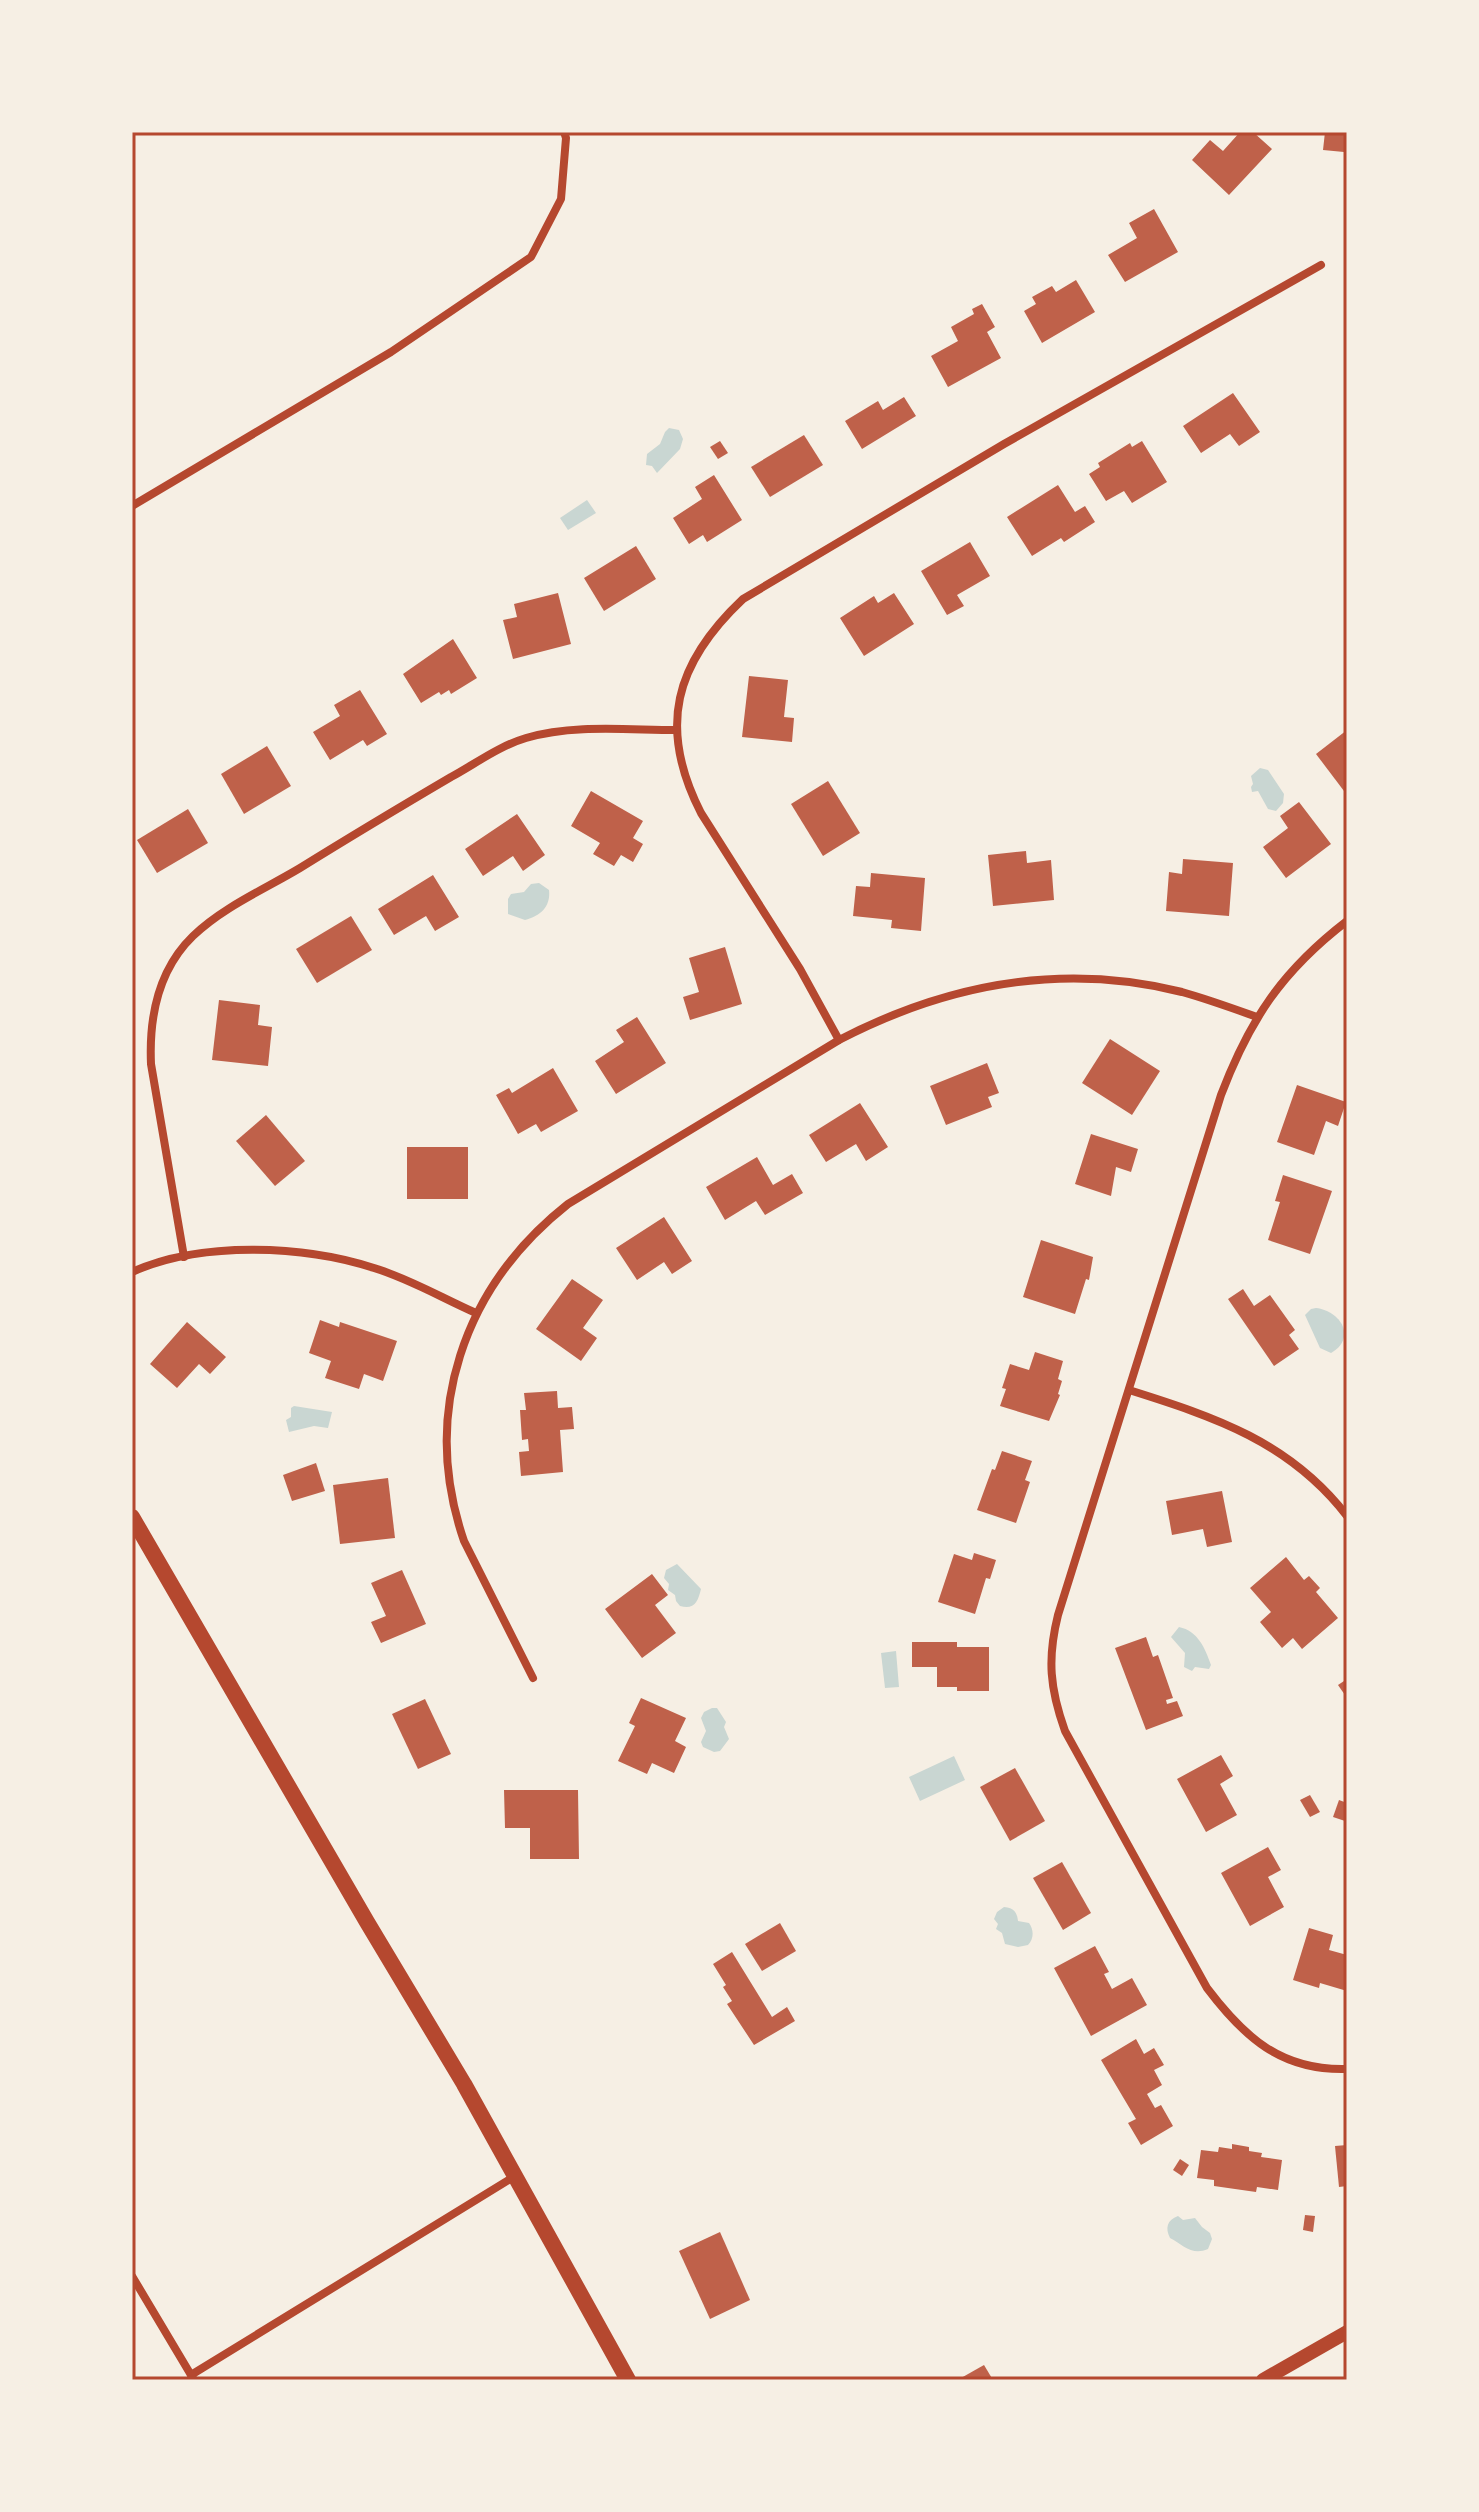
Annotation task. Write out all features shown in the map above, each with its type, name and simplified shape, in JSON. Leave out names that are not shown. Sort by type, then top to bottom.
[{"type":"main road","points":[[132,1517],[464,2084],[628,2380]]},
{"type":"street","points":[[132,506],[391,352],[531,257],[561,199],[564,132]]},
{"type":"street","points":[[839,1040],[800,969],[689,790],[676,730],[681,694],[695,657],[719,622],[743,599],[1004,444],[1321,265]]},
{"type":"street","points":[[184,1257],[150,1043],[159,992],[168,970],[192,937],[224,912],[400,806],[524,738],[550,732],[676,730]]},
{"type":"street","points":[[1347,921],[1304,957],[1274,992],[1238,1051],[1221,1095],[1052,1638],[1050,1669],[1054,1700],[1065,1731],[1207,1988],[1230,2019],[1269,2051],[1296,2063],[1330,2070],[1347,2069]]},
{"type":"street","points":[[533,1678],[464,1541],[456,1517],[447,1465],[446,1431],[454,1378],[476,1313],[517,1252],[547,1221],[568,1204],[839,1040],[934,999],[989,986],[1085,979],[1149,985],[1257,1017]]},
{"type":"street","points":[[132,1272],[184,1257],[253,1250],[315,1254],[375,1268],[476,1313]]},
{"type":"street","points":[[1129,1390],[1241,1429],[1291,1461],[1347,1516]]},
{"type":"street","points":[[132,2276],[192,2377],[515,2176]]},
{"type":"street","points":[[1263,2380],[1347,2332]]},
{"type":"shaded area","points":[[669,428],[679,430],[683,439],[680,449],[657,473],[652,466],[646,465],[647,454],[660,444]]},
{"type":"shaded area","points":[[587,500],[596,513],[568,530],[560,518]]},
{"type":"shaded area","points":[[1260,768],[1268,770],[1284,794],[1283,803],[1276,811],[1268,809],[1258,791],[1252,792],[1251,776]]},
{"type":"shaded area","points":[[539,883],[549,890],[543,910],[525,920],[508,914],[511,894],[524,892],[531,884]]},
{"type":"shaded area","points":[[1316,1308],[1333,1314],[1343,1326],[1343,1340],[1331,1353],[1320,1348],[1305,1315]]},
{"type":"shaded area","points":[[294,1406],[332,1412],[328,1428],[314,1426],[289,1432],[286,1420],[291,1417]]},
{"type":"shaded area","points":[[677,1564],[701,1589],[697,1601],[689,1607],[680,1606],[675,1595],[668,1590],[669,1584],[664,1578],[666,1570]]},
{"type":"shaded area","points":[[1179,1627],[1191,1632],[1200,1641],[1211,1665],[1209,1669],[1195,1667],[1192,1671],[1184,1667],[1185,1653],[1171,1637]]},
{"type":"shaded area","points":[[896,1651],[899,1687],[885,1688],[881,1653]]},
{"type":"shaded area","points":[[717,1708],[726,1722],[724,1727],[729,1739],[720,1751],[714,1752],[703,1747],[701,1742],[706,1731],[701,1718],[704,1712]]},
{"type":"shaded area","points":[[954,1756],[965,1780],[920,1801],[909,1777]]},
{"type":"shaded area","points":[[1004,1907],[1014,1911],[1018,1921],[1029,1923],[1033,1934],[1028,1945],[1018,1947],[1005,1944],[994,1919]]},
{"type":"shaded area","points":[[1178,2216],[1183,2220],[1195,2218],[1210,2233],[1212,2239],[1208,2249],[1192,2250],[1170,2238],[1168,2225]]},
{"type":"building","points":[[1240,132],[1253,132],[1272,149],[1229,195],[1192,160],[1210,140],[1223,151]]},
{"type":"building","points":[[1325,132],[1347,132],[1347,159],[1344,159],[1344,152],[1323,150]]},
{"type":"building","points":[[1154,209],[1178,252],[1125,282],[1108,255],[1137,238],[1129,223]]},
{"type":"building","points":[[1076,280],[1095,312],[1042,343],[1024,311],[1036,304],[1032,297],[1052,286],[1056,292]]},
{"type":"building","points":[[982,304],[995,327],[987,332],[1001,358],[948,387],[931,356],[958,341],[951,327],[974,314],[972,309]]},
{"type":"building","points":[[1233,393],[1260,432],[1239,446],[1230,434],[1201,453],[1183,426]]},
{"type":"building","points":[[904,397],[916,416],[862,449],[845,421],[878,401],[883,410]]},
{"type":"building","points":[[804,435],[823,465],[770,497],[751,467]]},
{"type":"building","points":[[720,441],[728,453],[718,459],[710,447]]},
{"type":"building","points":[[1142,441],[1167,482],[1132,503],[1124,491],[1106,501],[1089,474],[1100,467],[1098,463],[1130,443],[1132,447]]},
{"type":"building","points":[[714,475],[742,520],[707,542],[703,535],[689,544],[673,518],[702,499],[695,487]]},
{"type":"building","points":[[1058,485],[1075,512],[1085,506],[1095,522],[1064,542],[1061,538],[1032,556],[1007,517]]},
{"type":"building","points":[[970,542],[990,576],[957,595],[964,606],[947,615],[921,571]]},
{"type":"building","points":[[636,546],[656,579],[604,611],[584,578]]},
{"type":"building","points":[[558,593],[571,644],[513,659],[503,620],[517,617],[514,604]]},
{"type":"building","points":[[894,593],[914,624],[864,656],[840,618],[874,596],[878,603]]},
{"type":"building","points":[[453,639],[477,678],[451,694],[449,690],[441,695],[439,692],[421,703],[403,674]]},
{"type":"building","points":[[749,676],[788,680],[784,717],[794,718],[792,742],[742,737]]},
{"type":"building","points":[[360,690],[387,734],[367,746],[363,740],[330,760],[313,732],[340,716],[334,705]]},
{"type":"building","points":[[1347,730],[1347,795],[1316,754]]},
{"type":"building","points":[[267,746],[291,786],[244,814],[221,774]]},
{"type":"building","points":[[828,781],[860,833],[823,856],[791,804]]},
{"type":"building","points":[[591,791],[643,821],[633,838],[643,844],[633,862],[621,855],[614,866],[593,854],[600,843],[571,826]]},
{"type":"building","points":[[1299,802],[1331,844],[1286,878],[1263,847],[1288,828],[1280,816]]},
{"type":"building","points":[[188,809],[208,843],[157,873],[137,840]]},
{"type":"building","points":[[517,814],[545,855],[523,871],[513,856],[483,876],[465,849]]},
{"type":"building","points":[[1026,851],[1027,863],[1051,860],[1054,900],[993,906],[988,855]]},
{"type":"building","points":[[1183,859],[1233,863],[1229,916],[1166,911],[1169,872],[1182,874]]},
{"type":"building","points":[[871,873],[925,878],[921,931],[891,928],[892,920],[853,916],[856,886],[870,887]]},
{"type":"building","points":[[433,875],[459,917],[435,931],[426,916],[394,935],[378,909]]},
{"type":"building","points":[[351,916],[372,950],[317,983],[296,949]]},
{"type":"building","points":[[725,947],[742,1004],[690,1020],[683,997],[699,992],[689,958]]},
{"type":"building","points":[[219,1000],[260,1005],[258,1025],[272,1027],[268,1066],[212,1060]]},
{"type":"building","points":[[637,1017],[666,1063],[616,1094],[595,1061],[624,1042],[616,1030]]},
{"type":"building","points":[[1110,1039],[1160,1071],[1132,1115],[1082,1083]]},
{"type":"building","points":[[987,1063],[999,1093],[988,1097],[992,1107],[946,1125],[930,1086]]},
{"type":"building","points":[[553,1068],[578,1111],[541,1132],[536,1124],[518,1134],[496,1095],[509,1088],[512,1093]]},
{"type":"building","points":[[1297,1085],[1346,1102],[1338,1126],[1326,1121],[1314,1155],[1277,1142]]},
{"type":"building","points":[[860,1103],[888,1147],[866,1161],[856,1144],[826,1162],[809,1135]]},
{"type":"building","points":[[266,1115],[305,1161],[275,1186],[236,1141]]},
{"type":"building","points":[[1091,1134],[1138,1149],[1131,1172],[1116,1167],[1111,1196],[1075,1184]]},
{"type":"building","points":[[407,1147],[468,1147],[468,1199],[407,1199]]},
{"type":"building","points":[[757,1157],[773,1185],[792,1174],[803,1193],[765,1215],[756,1201],[725,1220],[706,1187]]},
{"type":"building","points":[[1283,1175],[1332,1191],[1310,1254],[1268,1240],[1280,1202],[1275,1201]]},
{"type":"building","points":[[664,1217],[692,1261],[672,1274],[664,1262],[637,1280],[616,1248]]},
{"type":"building","points":[[1041,1240],[1093,1257],[1089,1280],[1086,1279],[1075,1314],[1023,1297]]},
{"type":"building","points":[[572,1279],[603,1300],[583,1328],[597,1338],[581,1361],[536,1329]]},
{"type":"building","points":[[1243,1289],[1254,1306],[1270,1295],[1295,1330],[1289,1335],[1299,1349],[1274,1366],[1228,1299]]},
{"type":"building","points":[[320,1320],[339,1327],[340,1322],[397,1341],[383,1381],[364,1374],[359,1389],[325,1378],[331,1361],[309,1353]]},
{"type":"building","points":[[187,1322],[226,1357],[210,1374],[199,1364],[177,1388],[150,1364]]},
{"type":"building","points":[[1035,1352],[1063,1361],[1058,1379],[1062,1381],[1060,1395],[1049,1421],[1000,1406],[1010,1364],[1029,1370]]},
{"type":"building","points":[[557,1391],[558,1408],[572,1407],[574,1429],[560,1430],[563,1472],[521,1476],[519,1452],[529,1451],[528,1439],[522,1440],[520,1410],[526,1410],[524,1393]]},
{"type":"building","points":[[1002,1451],[1032,1461],[1025,1480],[1030,1482],[1016,1523],[977,1510]]},
{"type":"building","points":[[316,1463],[325,1491],[292,1501],[283,1475]]},
{"type":"building","points":[[388,1478],[395,1538],[340,1544],[333,1485]]},
{"type":"building","points":[[1222,1491],[1232,1542],[1207,1547],[1203,1529],[1172,1535],[1166,1501]]},
{"type":"building","points":[[974,1553],[996,1560],[990,1579],[986,1578],[975,1614],[938,1602],[954,1554],[972,1560]]},
{"type":"building","points":[[1286,1557],[1304,1580],[1309,1576],[1320,1588],[1316,1592],[1338,1618],[1302,1649],[1293,1638],[1282,1648],[1260,1622],[1271,1612],[1250,1588]]},
{"type":"building","points":[[402,1570],[426,1624],[381,1643],[371,1622],[386,1616],[371,1583]]},
{"type":"building","points":[[652,1574],[668,1595],[655,1605],[676,1633],[642,1658],[605,1609]]},
{"type":"building","points":[[1146,1637],[1153,1657],[1158,1655],[1173,1698],[1166,1700],[1167,1704],[1177,1701],[1183,1716],[1146,1730],[1115,1648]]},
{"type":"building","points":[[912,1642],[957,1642],[957,1647],[989,1647],[989,1691],[957,1691],[957,1687],[937,1687],[937,1667],[912,1667]]},
{"type":"building","points":[[1347,1679],[1347,1698],[1338,1685]]},
{"type":"building","points":[[641,1698],[686,1718],[675,1741],[686,1747],[674,1773],[652,1763],[647,1774],[618,1761],[635,1726],[629,1723]]},
{"type":"building","points":[[425,1699],[451,1754],[418,1769],[392,1714]]},
{"type":"building","points":[[1221,1755],[1233,1776],[1220,1784],[1237,1815],[1206,1832],[1177,1779]]},
{"type":"building","points":[[1015,1768],[1045,1821],[1010,1841],[980,1787]]},
{"type":"building","points":[[504,1790],[578,1790],[579,1859],[530,1859],[530,1828],[505,1828]]},
{"type":"building","points":[[1310,1795],[1320,1812],[1310,1817],[1300,1800]]},
{"type":"building","points":[[1339,1800],[1347,1803],[1345,1821],[1333,1817]]},
{"type":"building","points":[[1268,1847],[1281,1870],[1268,1877],[1284,1907],[1250,1926],[1221,1873]]},
{"type":"building","points":[[1062,1862],[1091,1913],[1063,1930],[1033,1878]]},
{"type":"building","points":[[780,1923],[796,1951],[762,1971],[745,1944]]},
{"type":"building","points":[[1309,1928],[1333,1935],[1329,1950],[1347,1955],[1347,1991],[1320,1983],[1319,1988],[1293,1980]]},
{"type":"building","points":[[1095,1946],[1109,1972],[1104,1974],[1112,1989],[1132,1978],[1147,2005],[1091,2036],[1054,1968]]},
{"type":"building","points":[[732,1952],[772,2017],[787,2007],[795,2021],[754,2045],[727,2004],[732,2001],[713,1964]]},
{"type":"building","points":[[1136,2039],[1144,2054],[1154,2048],[1164,2065],[1154,2070],[1162,2085],[1147,2094],[1155,2108],[1161,2105],[1173,2126],[1141,2145],[1128,2123],[1136,2119],[1101,2060]]},
{"type":"building","points":[[1232,2144],[1249,2147],[1249,2151],[1262,2153],[1261,2157],[1282,2160],[1278,2190],[1257,2187],[1256,2192],[1214,2186],[1214,2180],[1197,2178],[1201,2150],[1218,2152],[1219,2147],[1232,2149]]},
{"type":"building","points":[[1347,2145],[1347,2186],[1339,2187],[1335,2146]]},
{"type":"building","points":[[1180,2159],[1189,2165],[1182,2176],[1173,2170]]},
{"type":"building","points":[[1305,2215],[1315,2216],[1313,2232],[1303,2230]]},
{"type":"building","points":[[720,2232],[750,2300],[710,2319],[679,2251]]},
{"type":"building","points":[[984,2365],[993,2380],[962,2380],[961,2378]]}]
